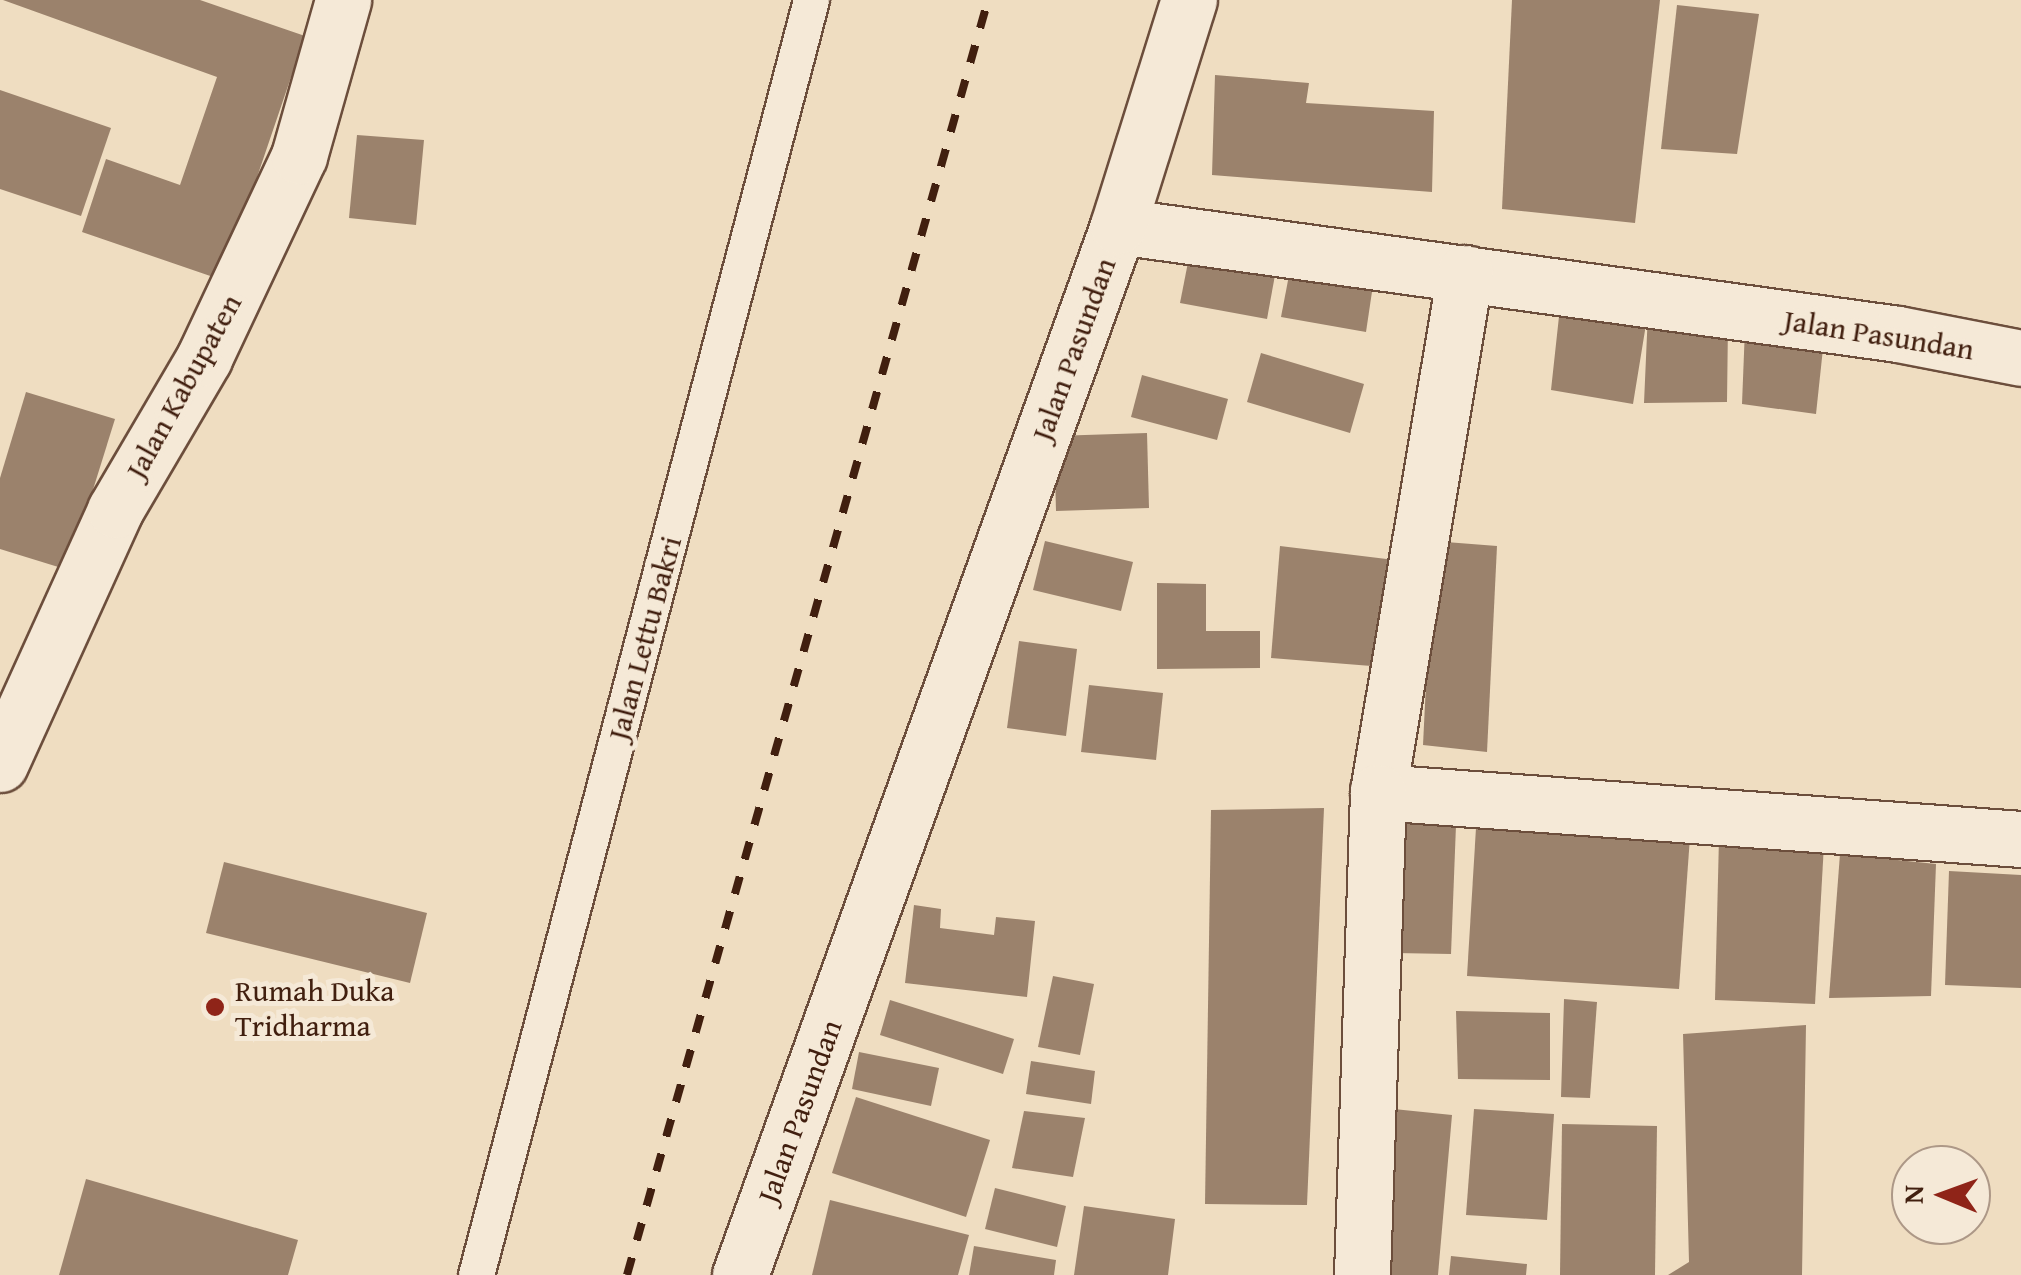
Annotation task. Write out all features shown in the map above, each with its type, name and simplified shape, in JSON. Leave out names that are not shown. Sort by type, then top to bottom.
[{"type":"street","name":"Jalan Kabupaten","points":[[0,764],[114,510],[204,358],[299,156],[344,0]]},
{"type":"street","points":[[1118,226],[1189,0]]},
{"type":"street","name":"Jalan Pasundan","points":[[740,1275],[1118,226],[1898,334],[2021,358]]},
{"type":"street","points":[[1362,1275],[1378,792],[1465,273]]},
{"type":"street","points":[[1378,792],[2021,838]]},
{"type":"lane","name":"Jalan Lettu Bakri","points":[[476,1275],[811,0]]},
{"type":"building","points":[[3,0],[200,0],[305,36],[222,280],[82,232],[106,159],[180,185],[217,77]]},
{"type":"building","points":[[1512,0],[1660,0],[1635,223],[1502,209]]},
{"type":"building","points":[[1677,5],[1759,14],[1737,154],[1661,149]]},
{"type":"building","points":[[1215,75],[1309,83],[1306,103],[1434,111],[1432,192],[1212,175]]},
{"type":"building","points":[[0,90],[111,128],[81,216],[0,189]]},
{"type":"building","points":[[357,135],[424,140],[416,225],[349,218]]},
{"type":"building","points":[[1191,247],[1277,264],[1267,319],[1180,303]]},
{"type":"building","points":[[1290,270],[1373,285],[1366,332],[1281,317]]},
{"type":"building","points":[[1561,298],[1728,323],[1727,402],[1644,403],[1648,312],[1633,404],[1551,390]]},
{"type":"building","points":[[1745,328],[1824,339],[1816,414],[1742,404]]},
{"type":"building","points":[[1261,353],[1364,384],[1350,433],[1247,402]]},
{"type":"building","points":[[1142,375],[1228,399],[1217,440],[1131,417]]},
{"type":"building","points":[[26,392],[115,419],[68,570],[0,549],[0,478]]},
{"type":"building","points":[[1147,433],[1149,508],[1056,511],[1054,436]]},
{"type":"building","points":[[1045,541],[1133,562],[1121,611],[1033,590]]},
{"type":"building","points":[[1433,541],[1497,546],[1487,752],[1423,745]]},
{"type":"building","points":[[1280,546],[1403,561],[1384,667],[1271,658]]},
{"type":"building","points":[[1157,583],[1206,584],[1206,631],[1260,631],[1260,668],[1157,669]]},
{"type":"building","points":[[1019,641],[1077,649],[1066,736],[1007,728]]},
{"type":"building","points":[[1089,685],[1163,693],[1156,760],[1081,752]]},
{"type":"building","points":[[1324,808],[1307,1205],[1205,1204],[1211,810]]},
{"type":"building","points":[[1399,823],[1456,825],[1451,954],[1395,953]]},
{"type":"building","points":[[1476,828],[1690,837],[1679,989],[1467,976]]},
{"type":"building","points":[[1719,838],[1824,844],[1815,1004],[1715,1000]]},
{"type":"building","points":[[1840,854],[1936,864],[1931,996],[1829,998]]},
{"type":"building","points":[[224,862],[427,913],[410,983],[206,933]]},
{"type":"building","points":[[1949,871],[2021,875],[2021,988],[1945,985]]},
{"type":"building","points":[[914,905],[941,909],[940,928],[994,935],[996,917],[1035,921],[1027,997],[905,983]]},
{"type":"building","points":[[1053,976],[1094,984],[1080,1055],[1038,1047]]},
{"type":"building","points":[[1564,999],[1597,1002],[1590,1098],[1561,1097]]},
{"type":"building","points":[[890,1000],[1014,1039],[1003,1074],[880,1035]]},
{"type":"building","points":[[1456,1011],[1550,1013],[1550,1080],[1458,1079]]},
{"type":"building","points":[[1806,1025],[1802,1275],[1668,1275],[1689,1262],[1683,1034]]},
{"type":"building","points":[[859,1052],[939,1068],[931,1106],[852,1089]]},
{"type":"building","points":[[1031,1061],[1095,1071],[1091,1104],[1026,1094]]},
{"type":"building","points":[[856,1097],[990,1140],[966,1217],[832,1173]]},
{"type":"building","points":[[1384,1108],[1452,1115],[1438,1275],[1370,1275]]},
{"type":"building","points":[[1474,1109],[1554,1114],[1547,1220],[1466,1215]]},
{"type":"building","points":[[1024,1111],[1085,1118],[1073,1177],[1012,1168]]},
{"type":"building","points":[[1562,1124],[1657,1126],[1655,1275],[1560,1275]]},
{"type":"building","points":[[86,1179],[298,1240],[288,1275],[59,1275]]},
{"type":"building","points":[[995,1188],[1066,1206],[1057,1247],[985,1229]]},
{"type":"building","points":[[830,1200],[969,1235],[958,1275],[812,1275]]},
{"type":"building","points":[[1084,1206],[1175,1219],[1168,1275],[1074,1275]]},
{"type":"building","points":[[974,1246],[1056,1260],[1054,1275],[969,1275]]},
{"type":"building","points":[[1451,1256],[1527,1264],[1526,1275],[1449,1275]]},
{"type":"railway","points":[[627,1275],[988,0]]},
{"type":"place","name":"Rumah Duka Tridharma","points":[[215,1007]]}]
